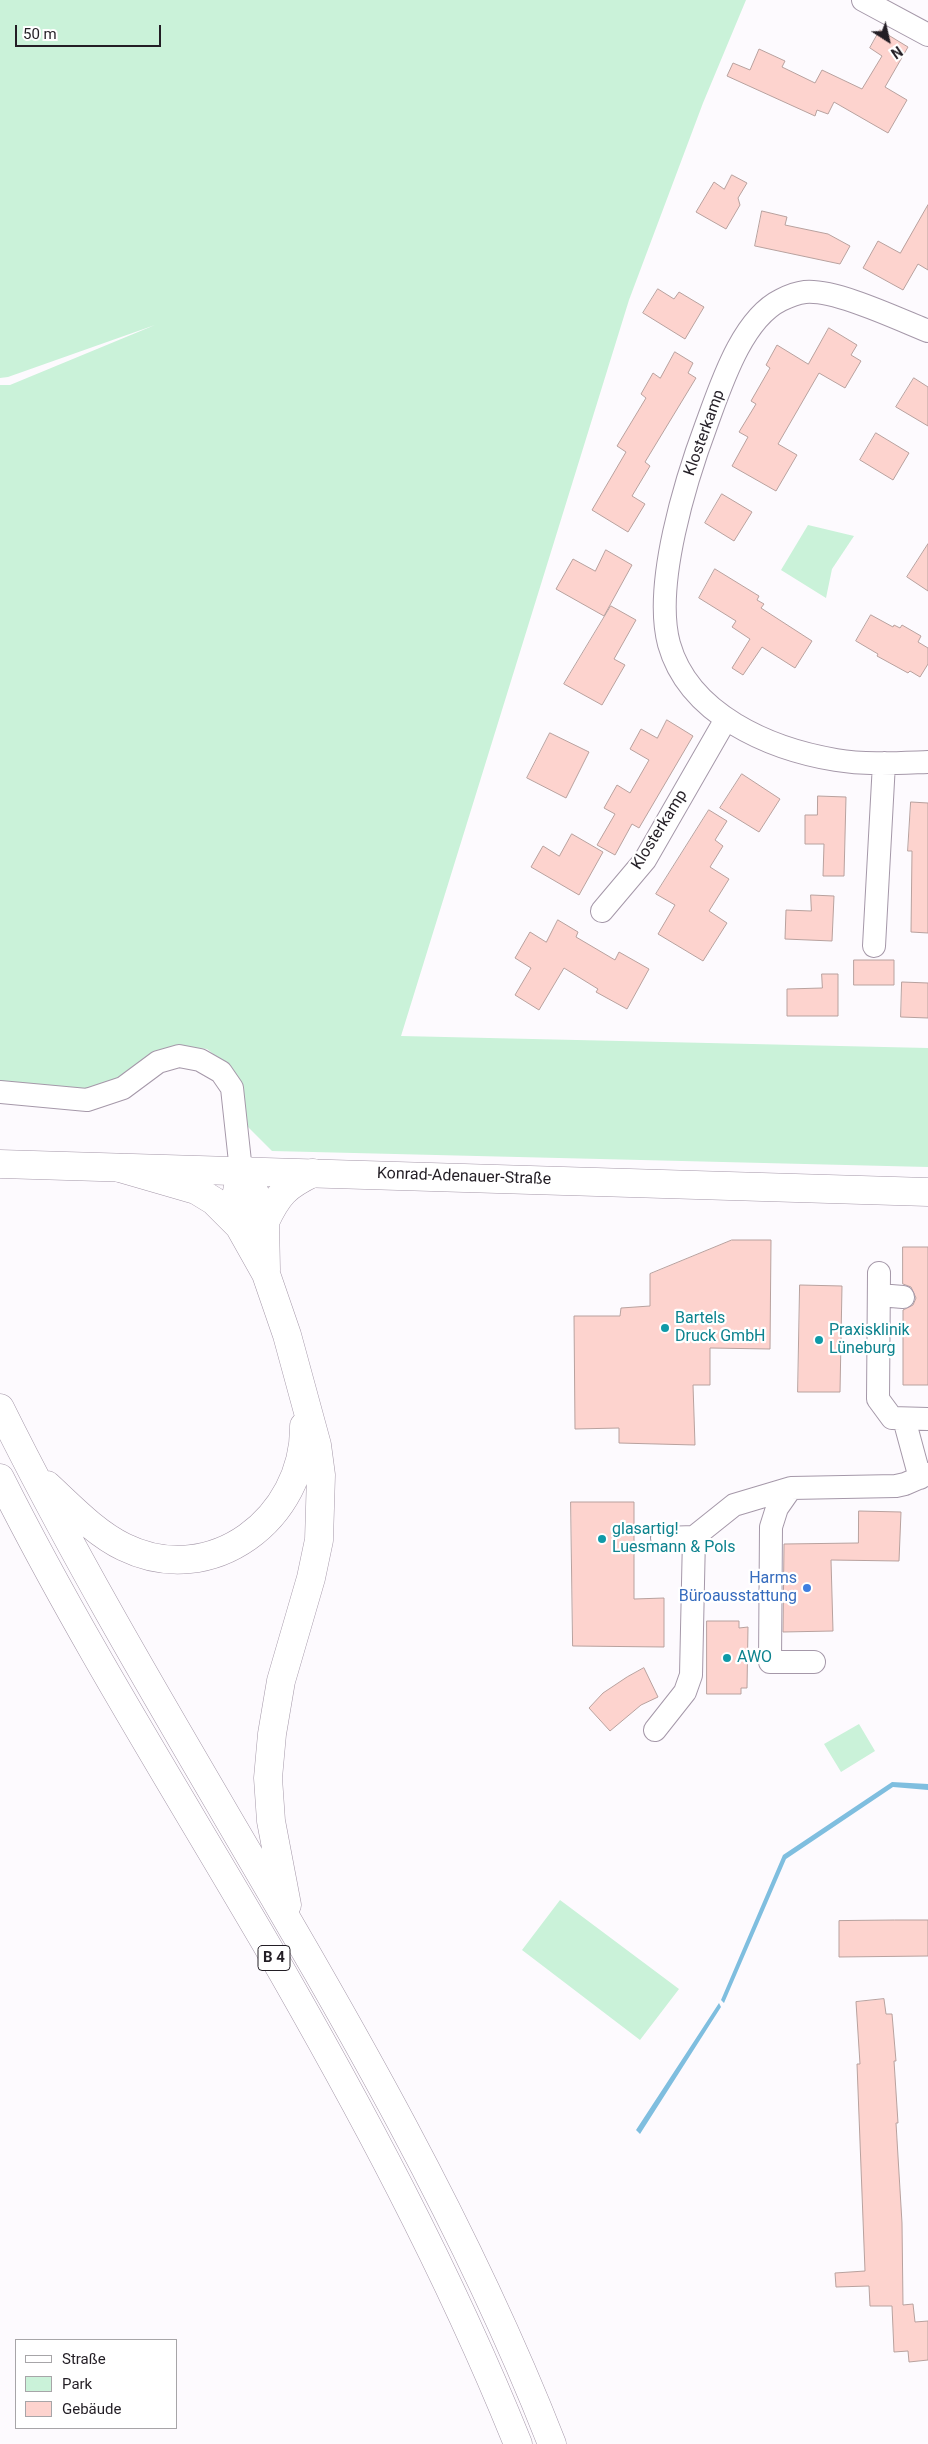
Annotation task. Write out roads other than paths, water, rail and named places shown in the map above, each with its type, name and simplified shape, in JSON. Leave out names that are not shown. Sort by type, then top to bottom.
[{"type":"main road","name":"Konrad-Adenauer-Straße","points":[[0,1164],[928,1192]]},
{"type":"main road","points":[[120,1168],[196,1190],[214,1201],[239,1226],[266,1274],[287,1336],[317,1445],[321,1475],[319,1540],[311,1578],[281,1681],[272,1734],[268,1778],[271,1821],[290,1924]]},
{"type":"main road","points":[[244,1171],[265,1222],[266,1274]]},
{"type":"main road","points":[[239,1226],[236,1196],[244,1171]]},
{"type":"main road","points":[[265,1222],[274,1201],[283,1191],[314,1173]]},
{"type":"main road","points":[[31,1471],[98,1532],[125,1548],[159,1558],[191,1559],[225,1549],[259,1530],[281,1505],[297,1474],[304,1444],[303,1397]]},
{"type":"main road","name":"B 4","points":[[0,1408],[31,1471],[123,1641],[290,1924],[404,2126],[450,2214],[534,2398],[552,2444]]},
{"type":"main road","name":"B 4","points":[[0,1478],[97,1658],[266,1944],[377,2143],[424,2232],[467,2322],[518,2444]]},
{"type":"street","points":[[863,0],[928,35]]},
{"type":"street","name":"Klosterkamp","points":[[928,329],[819,292],[804,292],[781,300],[766,309],[752,324],[714,406],[684,495],[670,560],[666,598],[669,644],[682,676],[703,702],[726,719],[770,741],[806,753],[838,760],[884,763],[928,762]]},
{"type":"street","name":"Klosterkamp","points":[[602,911],[645,860],[726,719]]},
{"type":"street","points":[[874,946],[884,763]]},
{"type":"street","points":[[0,1092],[87,1100],[123,1088],[158,1062],[179,1056],[200,1060],[221,1072],[232,1088],[244,1171]]},
{"type":"street","points":[[903,1297],[879,1284],[878,1400],[892,1418],[928,1419]]},
{"type":"street","points":[[662,1538],[694,1537],[734,1505],[791,1488],[896,1486],[924,1476],[904,1419]]},
{"type":"street","points":[[791,1488],[777,1508],[771,1527],[770,1662],[814,1662]]},
{"type":"street","points":[[655,1730],[685,1692],[691,1675],[694,1537]]},
{"type":"water","points":[[892,1782],[928,1784],[928,1790],[893,1787],[786,1859],[724,2003],[721,2000],[783,1855]]},
{"type":"water","points":[[719,2003],[721,2007],[640,2134],[636,2130]]},
{"type":"place","name":"Bartels Druck GmbH","points":[[665,1328]]},
{"type":"place","name":"Praxisklinik Lüneburg","points":[[819,1340]]},
{"type":"place","name":"glasartig! Luesmann & Pols","points":[[602,1539]]},
{"type":"place","name":"Harms Büroausstattung","points":[[807,1588]]},
{"type":"place","name":"AWO","points":[[727,1658]]}]
